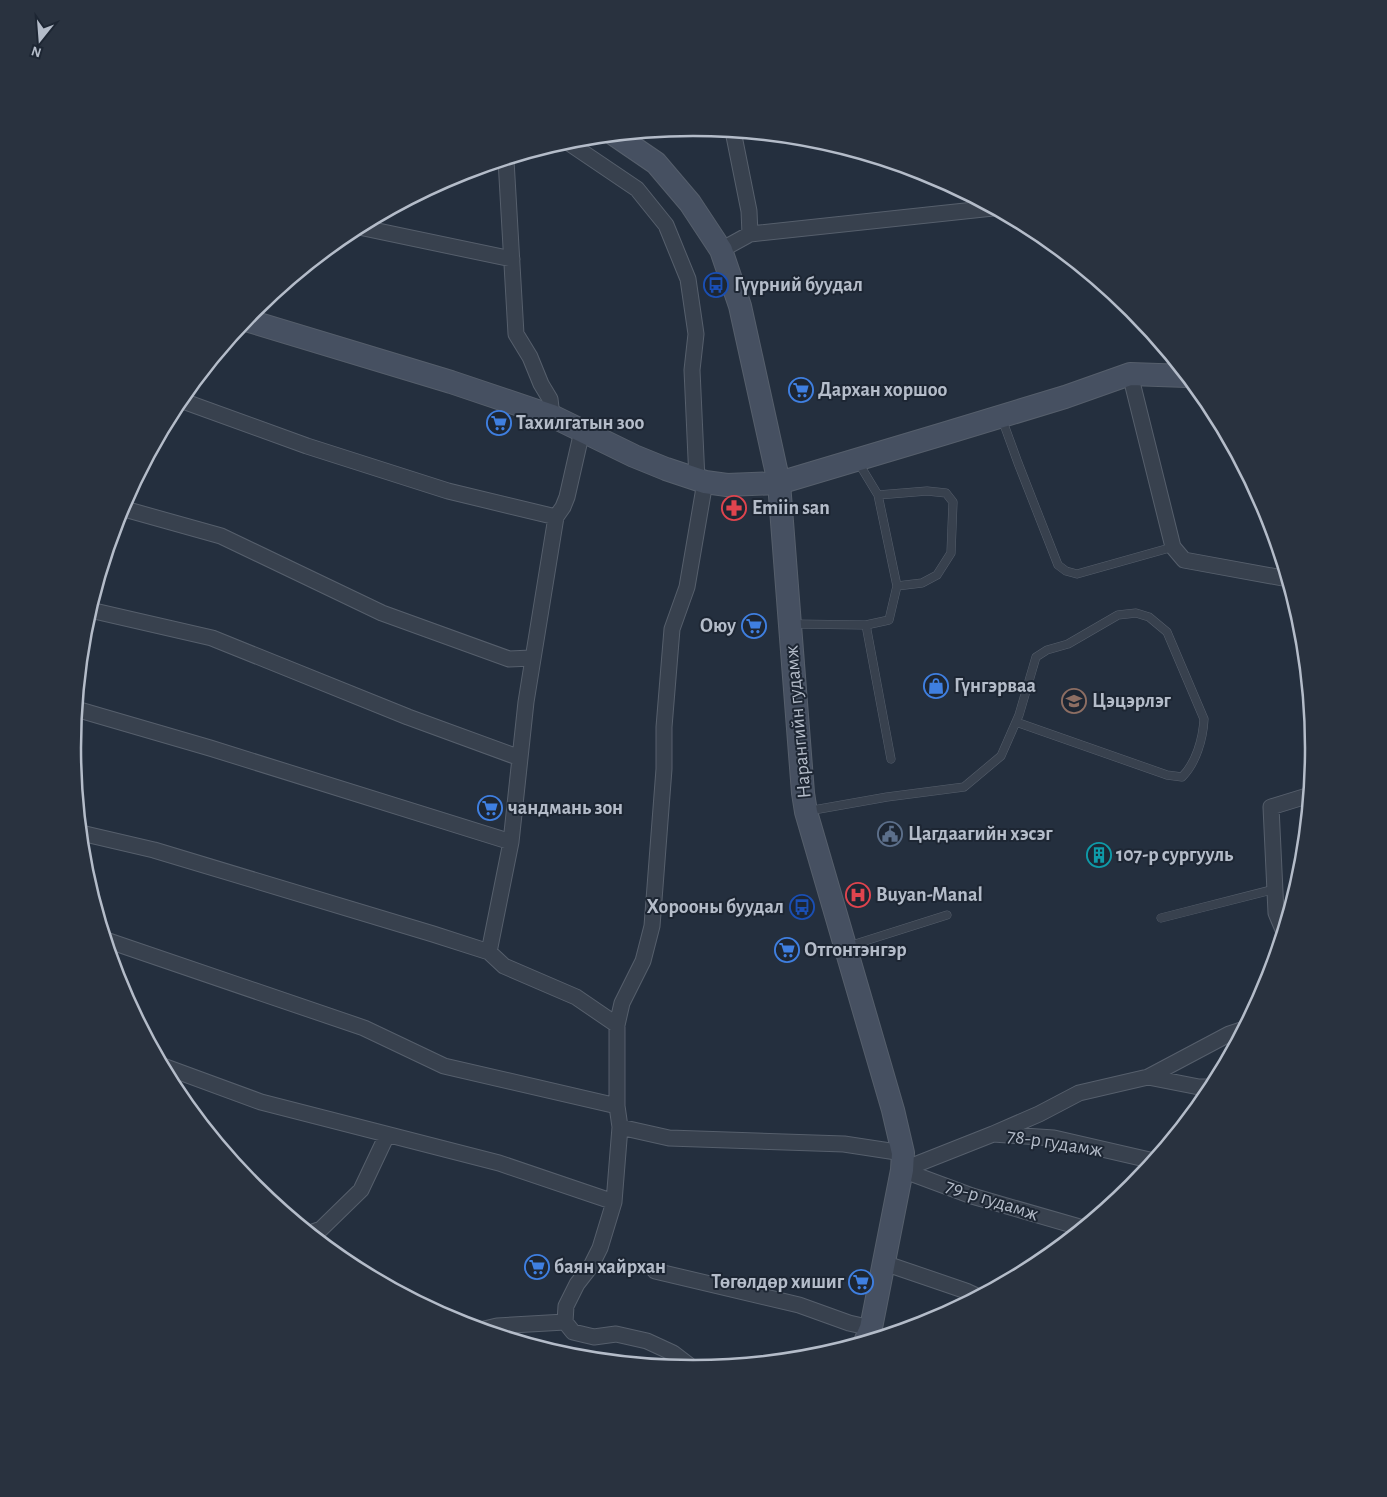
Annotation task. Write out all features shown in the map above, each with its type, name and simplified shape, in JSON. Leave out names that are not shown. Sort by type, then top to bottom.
[{"type":"main road","name":"Нарангийн гудамж","points":[[623,140],[656,163],[690,203],[721,250],[740,306],[779,483],[806,812],[893,1110],[903,1162],[868,1335]]},
{"type":"main road","points":[[255,323],[451,382],[552,416],[634,456],[701,481],[728,485],[779,483],[1064,397],[1130,374],[1179,376]]},
{"type":"street","points":[[733,138],[749,211],[750,234]]},
{"type":"street","points":[[575,148],[637,189],[666,225],[688,279],[696,334],[692,370],[701,481],[687,587],[672,629],[652,926],[643,961],[622,1003],[618,1025],[617,1106],[620,1127],[614,1202],[600,1248],[592,1266],[577,1284],[566,1306],[565,1322],[573,1332],[594,1337],[616,1334],[647,1341],[673,1353],[683,1360]]},
{"type":"street","points":[[502,167],[512,259],[516,334],[530,357],[541,384],[550,399],[552,416]]},
{"type":"street","points":[[721,250],[750,234],[983,209]]},
{"type":"street","points":[[370,228],[512,259]]},
{"type":"street","points":[[1130,374],[1173,547],[1184,560],[1281,578]]},
{"type":"street","points":[[188,403],[307,446],[448,491],[556,516]]},
{"type":"street","points":[[489,952],[510,842],[532,658],[556,516],[567,497],[582,431]]},
{"type":"street","points":[[130,510],[221,536],[382,613],[509,659],[532,658]]},
{"type":"street","points":[[97,612],[212,638],[408,717],[520,758]]},
{"type":"street","points":[[83,711],[210,748],[510,842]]},
{"type":"street","points":[[1280,923],[1276,913],[1271,807],[1303,797]]},
{"type":"street","points":[[87,834],[154,850],[489,952],[504,966],[576,997],[618,1025]]},
{"type":"street","points":[[113,942],[364,1028],[444,1066],[617,1106]]},
{"type":"street","points":[[993,1134],[1038,1114],[1079,1092],[1148,1077],[1236,1032]]},
{"type":"street","points":[[172,1069],[261,1102],[499,1164],[614,1202]]},
{"type":"street","points":[[1148,1077],[1204,1087]]},
{"type":"street","name":"79-р гудамж","points":[[620,1127],[669,1138],[844,1144],[903,1162],[972,1196],[1076,1226]]},
{"type":"street","name":"78-р гудамж","points":[[903,1162],[993,1134],[1054,1138],[1147,1159]]},
{"type":"street","points":[[316,1230],[361,1190],[387,1135]]},
{"type":"street","points":[[884,1263],[972,1294]]},
{"type":"street","points":[[655,1271],[799,1305],[849,1323],[868,1335]]},
{"type":"street","points":[[494,1327],[565,1322]]},
{"type":"lane","points":[[1001,416],[1058,565],[1066,571],[1077,574],[1173,547]]},
{"type":"lane","points":[[790,624],[866,625],[889,620],[897,586],[878,495],[857,461]]},
{"type":"lane","points":[[878,495],[927,491],[946,493],[953,502],[951,553],[937,575],[922,583],[897,586]]},
{"type":"lane","points":[[806,812],[887,797],[964,787],[1001,756],[1019,715],[1036,657],[1047,650],[1068,644],[1118,615],[1136,613],[1149,617],[1167,632],[1204,719],[1204,732],[1190,769],[1182,777],[1167,775],[1016,722]]},
{"type":"lane","points":[[866,625],[891,760]]},
{"type":"lane","points":[[1161,918],[1275,889]]},
{"type":"lane","points":[[844,947],[947,915]]},
{"type":"place","name":"Гүүрний буудал","points":[[716,285]]},
{"type":"place","name":"Дархан хоршоо","points":[[801,390]]},
{"type":"place","name":"Тахилгатын зоо","points":[[499,423]]},
{"type":"place","name":"Emiin san","points":[[734,508]]},
{"type":"place","name":"Оюу","points":[[754,626]]},
{"type":"place","name":"Гүнгэрваа","points":[[936,686]]},
{"type":"place","name":"Цэцэрлэг","points":[[1074,701]]},
{"type":"place","name":"чандмань зон","points":[[490,808]]},
{"type":"place","name":"Цагдаагийн хэсэг","points":[[890,834]]},
{"type":"place","name":"107-р сургууль","points":[[1099,855]]},
{"type":"place","name":"Buyan-Manal","points":[[858,895]]},
{"type":"place","name":"Хорооны буудал","points":[[802,907]]},
{"type":"place","name":"Отгонтэнгэр","points":[[787,950]]},
{"type":"place","name":"баян хайрхан","points":[[537,1267]]},
{"type":"place","name":"Төгөлдөр хишиг","points":[[861,1282]]}]
